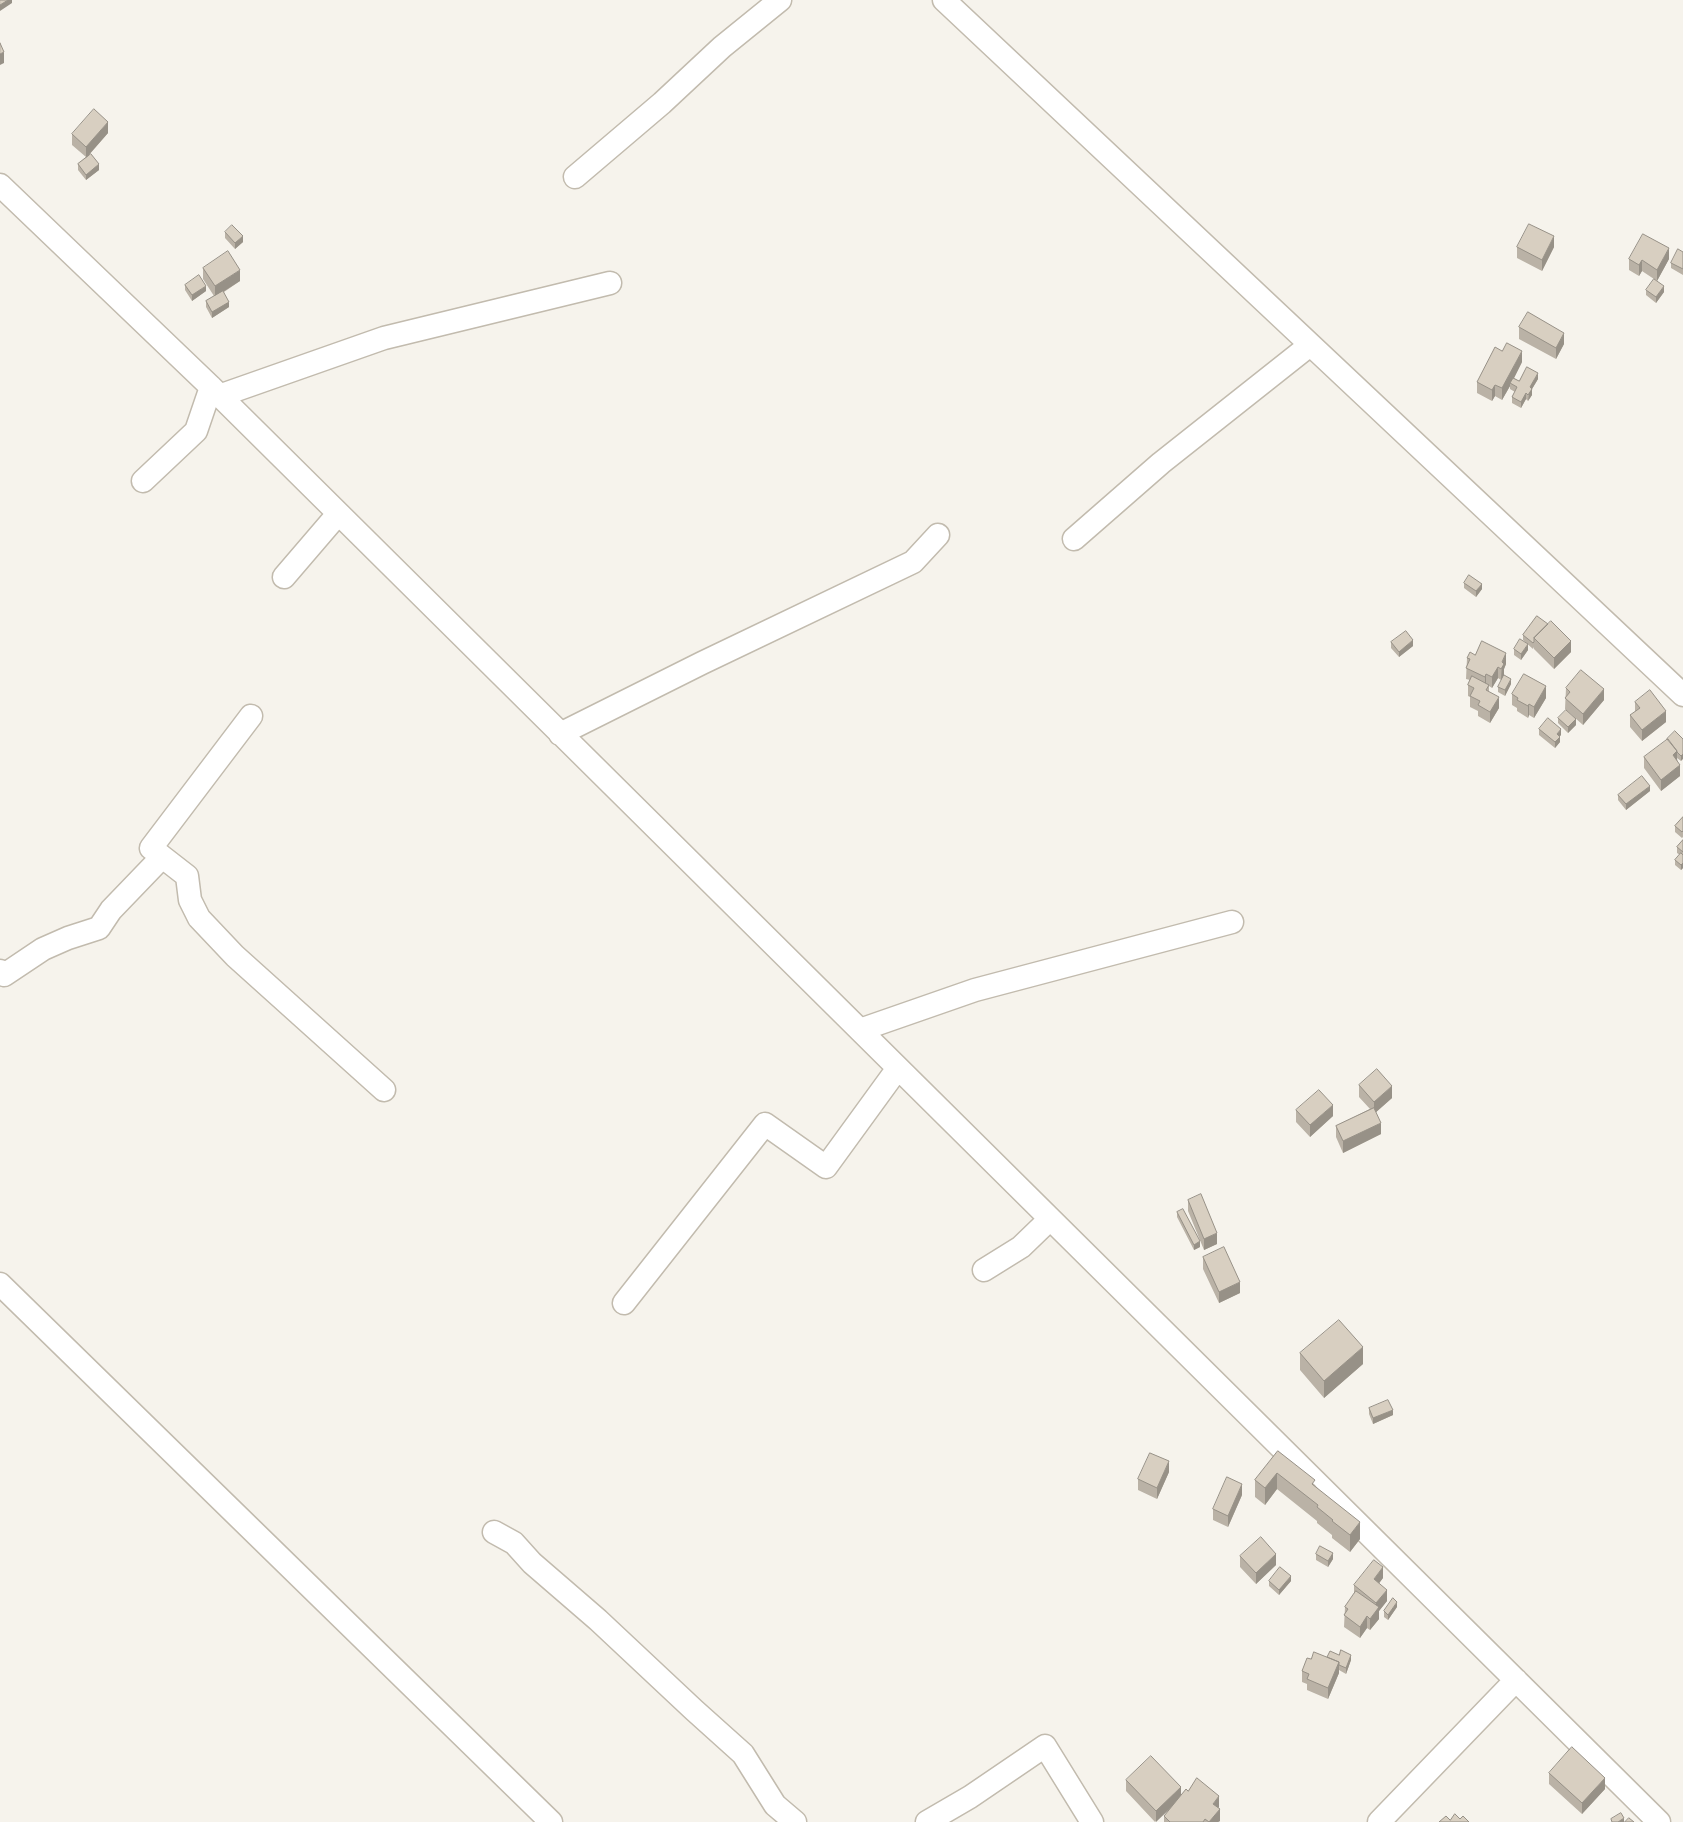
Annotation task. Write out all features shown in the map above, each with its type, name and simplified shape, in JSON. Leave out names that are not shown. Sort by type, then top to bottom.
[{"type":"street","points":[[575,177],[662,104],[722,47],[780,0]]},
{"type":"street","points":[[944,0],[1683,695]]},
{"type":"street","points":[[0,185],[215,392],[1660,1822]]},
{"type":"street","points":[[143,481],[196,431],[215,392],[384,338],[610,283]]},
{"type":"street","points":[[1074,539],[1161,463],[1310,345]]},
{"type":"street","points":[[284,577],[338,514]]},
{"type":"street","points":[[560,734],[912,562],[938,535]]},
{"type":"street","points":[[251,716],[151,848],[187,876],[190,900],[199,918],[235,956],[384,1090]]},
{"type":"street","points":[[0,971],[4,975],[43,949],[68,938],[99,928],[111,910],[162,857]]},
{"type":"street","points":[[860,1030],[975,990],[1232,922]]},
{"type":"street","points":[[624,1304],[765,1124],[826,1167],[898,1068]]},
{"type":"street","points":[[984,1270],[1021,1247],[1050,1219]]},
{"type":"street","points":[[5,1296],[551,1822]]},
{"type":"street","points":[[494,1532],[514,1543],[532,1563],[598,1620],[743,1754],[775,1804],[794,1822]]},
{"type":"street","points":[[1379,1822],[1516,1680]]},
{"type":"street","points":[[927,1822],[970,1797],[1045,1746],[1092,1822]]},
{"type":"building","points":[[0,0],[8,0],[0,5]]},
{"type":"building","points":[[0,43],[4,52],[0,54]]},
{"type":"building","points":[[94,109],[108,122],[86,147],[72,134]]},
{"type":"building","points":[[91,154],[99,164],[86,175],[78,164]]},
{"type":"building","points":[[1529,224],[1554,236],[1542,260],[1517,247]]},
{"type":"building","points":[[232,225],[243,236],[235,243],[225,232]]},
{"type":"building","points":[[1643,234],[1669,248],[1657,270],[1642,260],[1639,265],[1629,259]]},
{"type":"building","points":[[1678,249],[1683,252],[1683,269],[1671,263]]},
{"type":"building","points":[[228,251],[240,270],[215,286],[203,268]]},
{"type":"building","points":[[199,275],[206,286],[192,295],[185,285]]},
{"type":"building","points":[[1654,279],[1664,286],[1656,297],[1646,290]]},
{"type":"building","points":[[223,291],[229,302],[212,312],[206,301]]},
{"type":"building","points":[[1528,312],[1564,333],[1556,348],[1519,327]]},
{"type":"building","points":[[1507,343],[1522,351],[1502,388],[1495,385],[1492,390],[1477,382],[1495,347],[1502,351]]},
{"type":"building","points":[[1527,367],[1538,373],[1530,387],[1532,389],[1528,395],[1526,393],[1521,402],[1512,397],[1517,387],[1510,383],[1513,378],[1519,381]]},
{"type":"building","points":[[1469,575],[1482,584],[1476,591],[1464,583]]},
{"type":"building","points":[[1537,616],[1548,624],[1534,638],[1533,643],[1523,635]]},
{"type":"building","points":[[1551,621],[1571,641],[1554,658],[1534,638]]},
{"type":"building","points":[[1406,631],[1413,640],[1399,652],[1391,642]]},
{"type":"building","points":[[1520,639],[1528,644],[1521,654],[1514,649]]},
{"type":"building","points":[[1482,641],[1506,653],[1502,662],[1504,664],[1501,669],[1498,667],[1492,677],[1486,674],[1485,677],[1466,668],[1470,659],[1467,658],[1470,652],[1475,655]]},
{"type":"building","points":[[1581,670],[1604,689],[1583,714],[1565,698],[1570,692],[1566,688]]},
{"type":"building","points":[[1524,674],[1546,686],[1534,707],[1517,700],[1518,698],[1512,694]]},
{"type":"building","points":[[1504,675],[1511,679],[1505,690],[1498,687]]},
{"type":"building","points":[[1472,676],[1489,685],[1486,690],[1499,697],[1490,712],[1478,705],[1480,701],[1470,696],[1474,688],[1468,685]]},
{"type":"building","points":[[1650,690],[1666,711],[1642,730],[1630,715],[1640,708],[1635,702]]},
{"type":"building","points":[[1566,710],[1576,719],[1568,727],[1558,718]]},
{"type":"building","points":[[1548,718],[1561,729],[1557,734],[1560,737],[1555,742],[1539,729]]},
{"type":"building","points":[[1675,731],[1683,739],[1683,754],[1681,756],[1667,739]]},
{"type":"building","points":[[1668,739],[1677,751],[1673,755],[1680,765],[1661,780],[1644,757]]},
{"type":"building","points":[[1642,776],[1650,786],[1626,804],[1618,795]]},
{"type":"building","points":[[1683,817],[1683,831],[1682,832],[1675,826]]},
{"type":"building","points":[[1683,840],[1683,852],[1677,847]]},
{"type":"building","points":[[1681,853],[1683,855],[1683,863],[1681,865],[1675,860]]},
{"type":"building","points":[[1377,1069],[1392,1086],[1374,1102],[1359,1085]]},
{"type":"building","points":[[1319,1090],[1333,1105],[1310,1125],[1296,1110]]},
{"type":"building","points":[[1374,1108],[1381,1123],[1343,1141],[1336,1126]]},
{"type":"building","points":[[1201,1194],[1217,1233],[1204,1239],[1188,1200]]},
{"type":"building","points":[[1183,1209],[1200,1241],[1194,1245],[1177,1212]]},
{"type":"building","points":[[1224,1247],[1240,1282],[1219,1292],[1203,1257]]},
{"type":"building","points":[[1339,1320],[1363,1347],[1324,1381],[1300,1353]]},
{"type":"building","points":[[1388,1400],[1393,1410],[1373,1418],[1369,1408]]},
{"type":"building","points":[[1278,1451],[1315,1480],[1312,1484],[1360,1522],[1350,1535],[1317,1507],[1318,1505],[1277,1473],[1265,1488],[1255,1480]]},
{"type":"building","points":[[1150,1453],[1169,1461],[1157,1488],[1138,1479]]},
{"type":"building","points":[[1227,1477],[1242,1484],[1228,1516],[1213,1509]]},
{"type":"building","points":[[1261,1537],[1276,1554],[1256,1573],[1240,1556]]},
{"type":"building","points":[[1320,1546],[1333,1553],[1328,1561],[1316,1554]]},
{"type":"building","points":[[1374,1560],[1383,1567],[1374,1579],[1387,1590],[1376,1603],[1354,1585]]},
{"type":"building","points":[[1280,1567],[1291,1576],[1279,1590],[1269,1581]]},
{"type":"building","points":[[1356,1591],[1379,1607],[1370,1619],[1367,1616],[1360,1627],[1344,1615],[1348,1609],[1345,1607]]},
{"type":"building","points":[[1393,1598],[1397,1602],[1388,1615],[1384,1611]]},
{"type":"building","points":[[1341,1650],[1351,1655],[1346,1668],[1339,1665],[1339,1662],[1327,1657],[1330,1651],[1339,1655]]},
{"type":"building","points":[[1314,1652],[1339,1662],[1328,1688],[1307,1679],[1309,1674],[1302,1671],[1307,1658],[1311,1659]]},
{"type":"building","points":[[1572,1747],[1605,1778],[1582,1803],[1549,1773]]},
{"type":"building","points":[[1151,1756],[1181,1787],[1156,1811],[1126,1780]]},
{"type":"building","points":[[1197,1778],[1219,1796],[1213,1804],[1220,1809],[1209,1822],[1205,1819],[1203,1822],[1170,1822],[1164,1816],[1186,1789],[1188,1791]]},
{"type":"building","points":[[1621,1813],[1624,1818],[1618,1822],[1612,1822],[1611,1819]]},
{"type":"building","points":[[1455,1814],[1460,1819],[1463,1816],[1469,1822],[1439,1822],[1446,1816],[1450,1820]]},
{"type":"building","points":[[1629,1818],[1634,1822],[1625,1822]]}]
